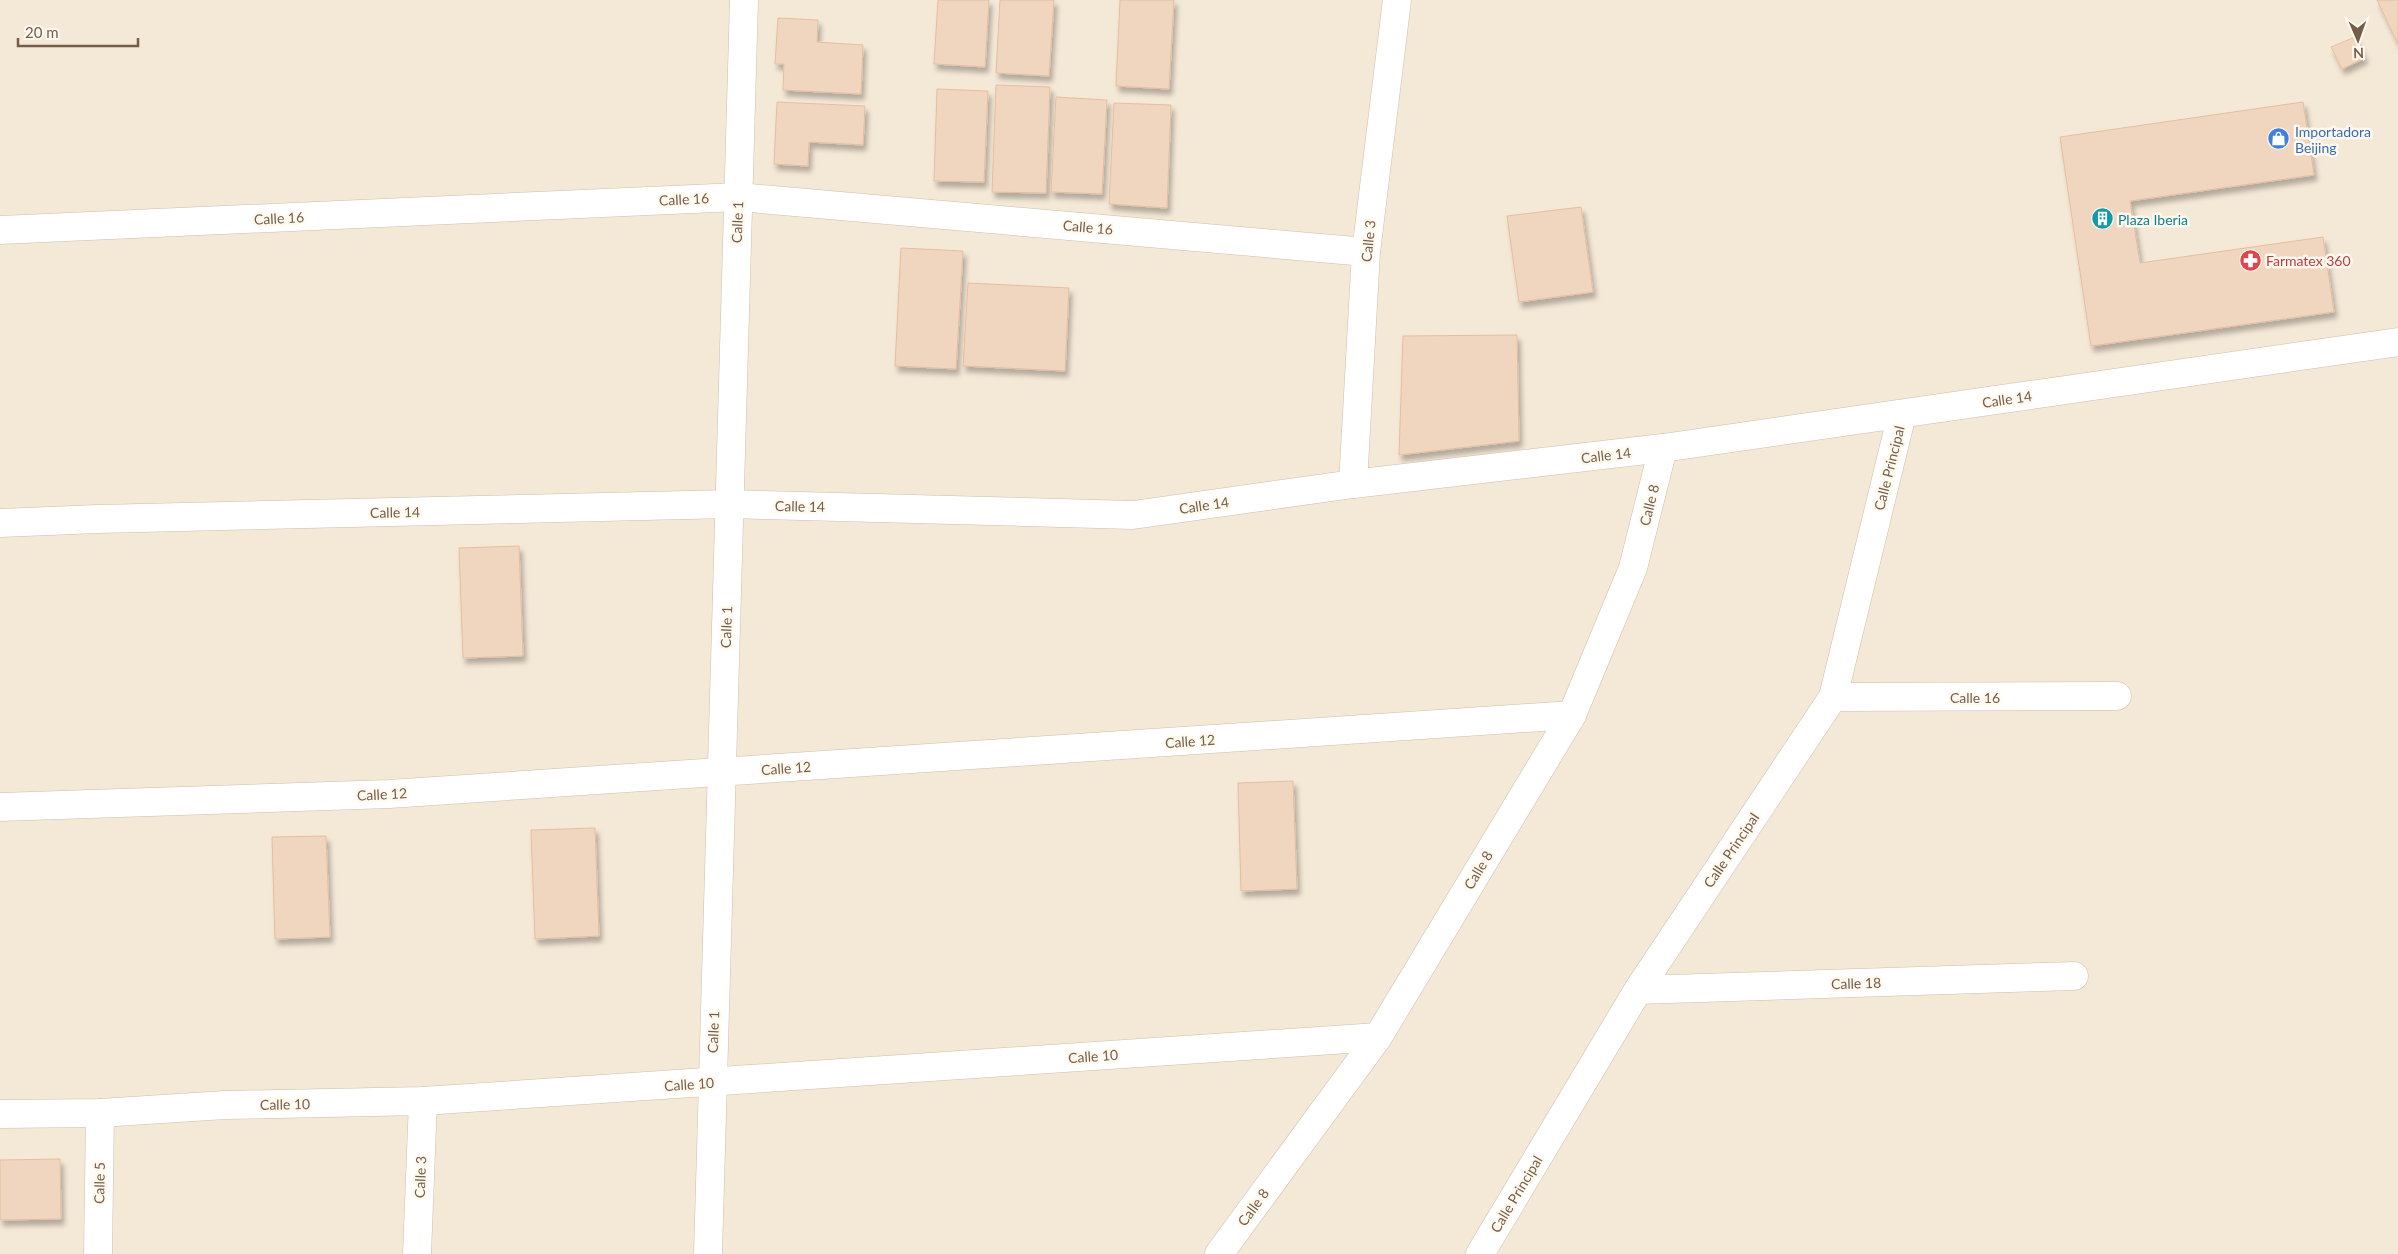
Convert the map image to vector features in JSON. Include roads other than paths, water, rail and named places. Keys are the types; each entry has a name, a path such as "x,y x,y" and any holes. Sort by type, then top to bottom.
{"street":[{"name":"Calle 1","path":"708,1254 744,0"},
{"name":"Calle 3","path":"1353,484 1366,252 1398,0"},
{"name":"Calle 16","path":"0,230 738,197 1366,252"},
{"name":"Calle 14","path":"0,523 729,504 1133,515 1353,484 1663,448 2398,342"},
{"name":"Calle Principal","path":"1480,1254 1638,990 1833,697 1902,414"},
{"name":"Calle 8","path":"1219,1254 1378,1037 1572,715 1633,568 1663,448"},
{"name":"Calle 16","path":"1833,697 2117,696"},
{"name":"Calle 12","path":"0,807 389,794 1572,715"},
{"name":"Calle 18","path":"1638,990 2074,976"},
{"name":"Calle 10","path":"0,1114 100,1113 225,1105 423,1101 1378,1037"},
{"name":"Calle 3","path":"417,1254 423,1101"},
{"name":"Calle 5","path":"98,1254 100,1113"}],"place":[{"name":"Importadora Beijing","path":"2279,139"},
{"name":"Plaza Iberia","path":"2102,219"},
{"name":"Farmatex 360","path":"2250,260"}]}
